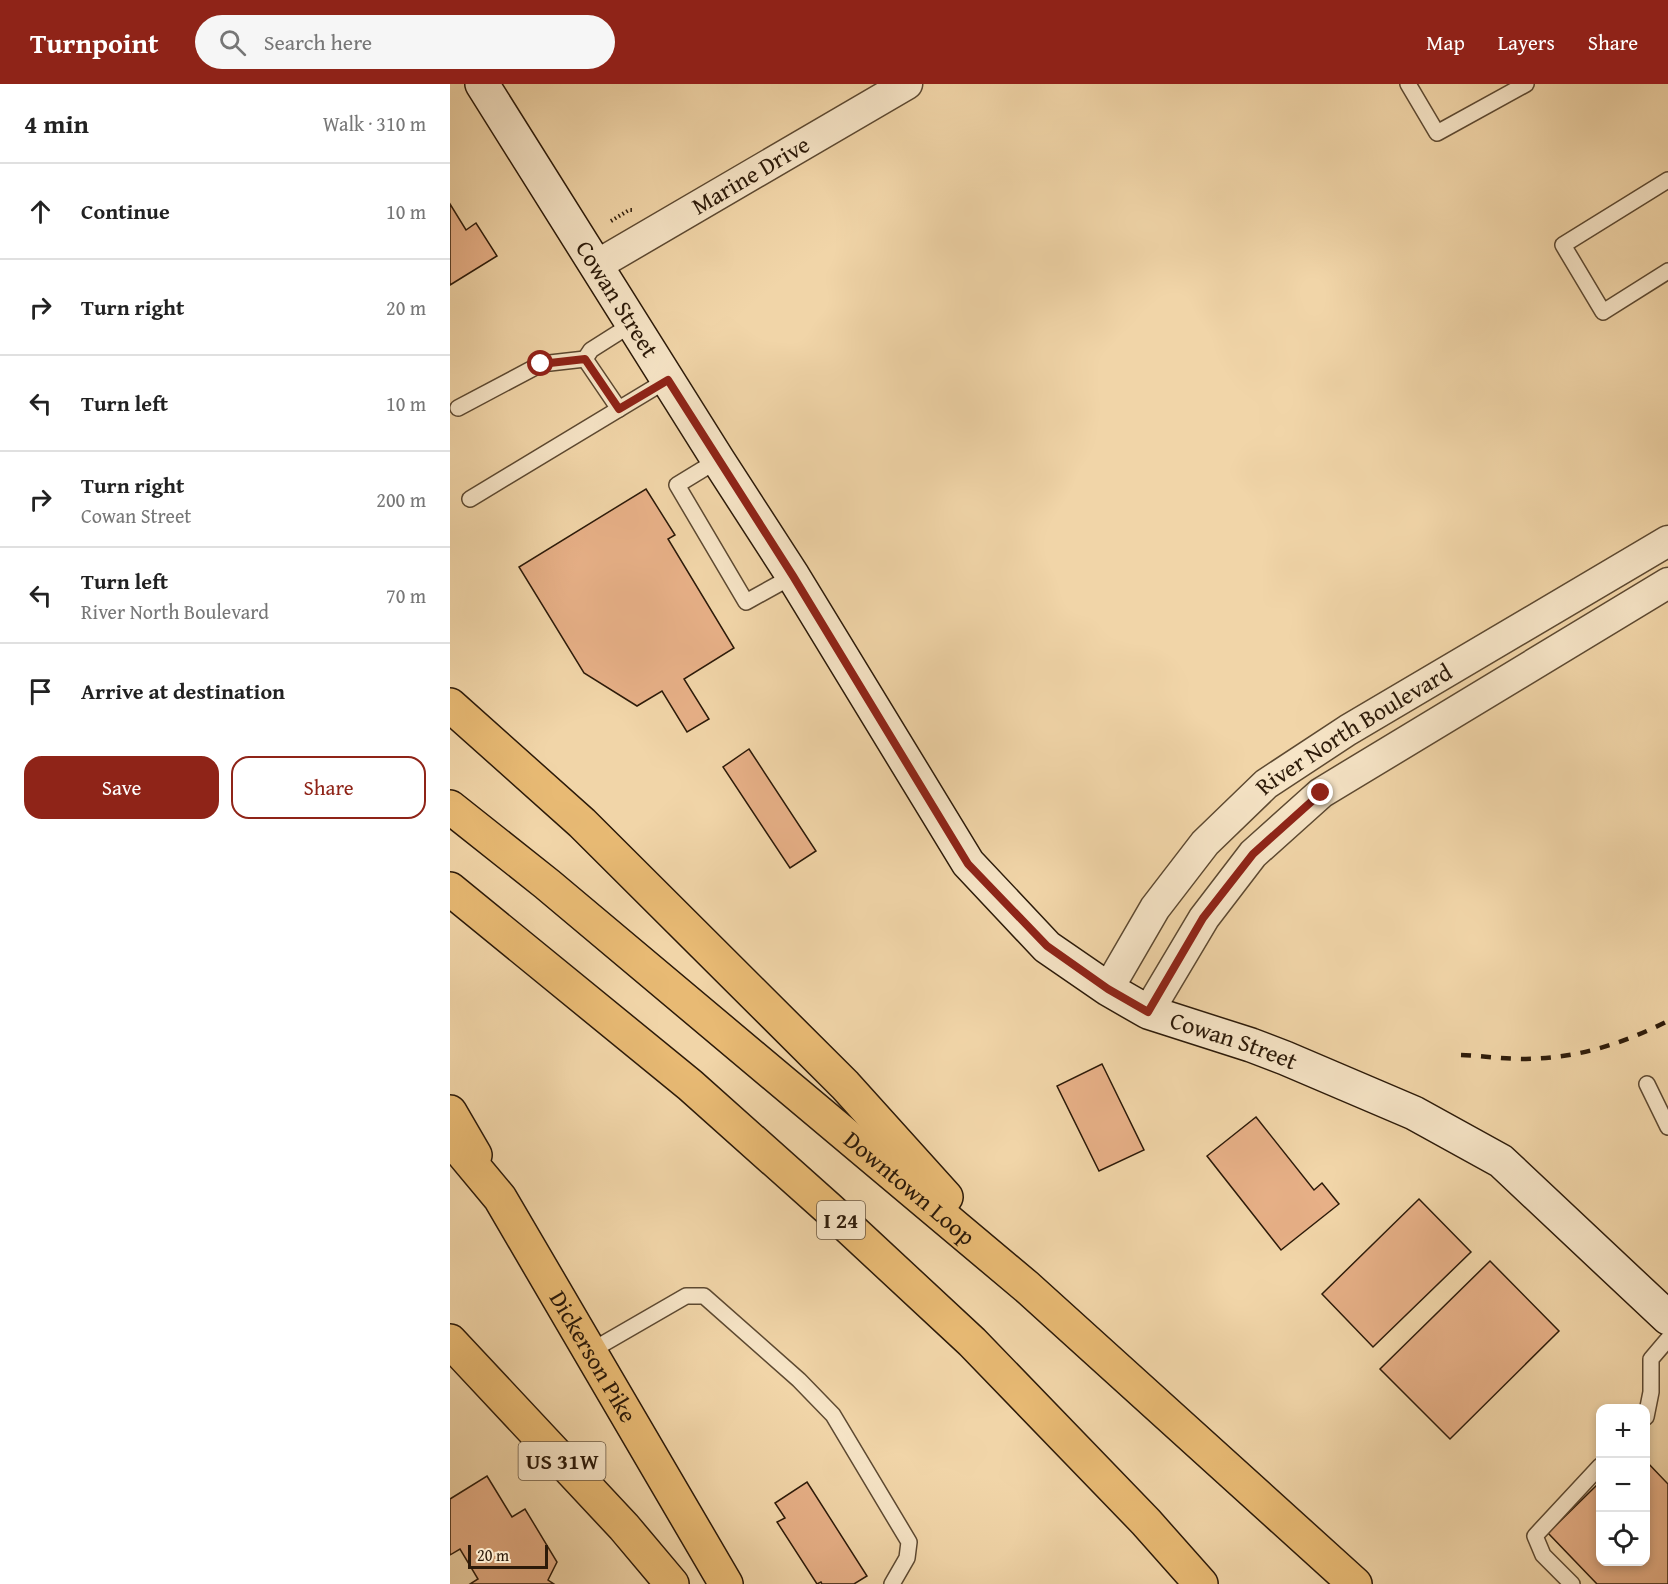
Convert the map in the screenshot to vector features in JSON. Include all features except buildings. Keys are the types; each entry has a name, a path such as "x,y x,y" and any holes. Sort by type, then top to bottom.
{"main road":[{"path":"450,705 582,823 845,1085 1027,1287"},
{"name":"Downtown Loop","path":"450,807 547,884 1027,1287 1355,1584"},
{"name":"I 24","path":"450,890 690,1085 829,1209 972,1342 1146,1522 1201,1584"},
{"path":"450,1112 500,1198"},
{"name":"Dickerson Pike","path":"450,1138 500,1198 726,1584"},
{"name":"US 31W","path":"450,1341 624,1527 672,1584"}],"street":[{"name":"Cowan Street","path":"482,84 793,576 968,864 1047,946 1108,989 1148,1012 1286,1058 1414,1113 1500,1161 1663,1304"},
{"name":"Marine Drive","path":"597,265 907,84"},
{"name":"River North Boulevard","path":"1108,989 1162,899 1205,843 1266,784 1358,724 1668,541"},
{"path":"1608,576 1626,607"},
{"name":"River North Boulevard","path":"1148,1012 1203,918 1253,854 1321,793 1668,583"}],"lane":[{"path":"1408,84 1437,134 1526,84"},
{"path":"1668,180 1563,245 1603,312 1668,271"},
{"path":"458,408 541,364 585,359 591,350 632,324"},
{"path":"585,359 619,409"},
{"path":"470,500 668,380"},
{"path":"718,460 677,485 746,602 793,576"},
{"path":"1647,1084 1668,1127"},
{"path":"590,1352 686,1296 704,1296 799,1380 833,1415 909,1542 908,1558 892,1584"},
{"path":"1649,1404 1651,1359 1668,1339"},
{"path":"1572,1584 1543,1555 1535,1536 1596,1470"}],"railway":[{"path":"1461,1055 1510,1059 1564,1056 1617,1043 1668,1021"}],"route":[{"path":"541,364 585,359 619,409 668,380 793,576 968,864 1047,946 1108,989 1148,1012 1203,918 1253,854 1321,793"}]}
